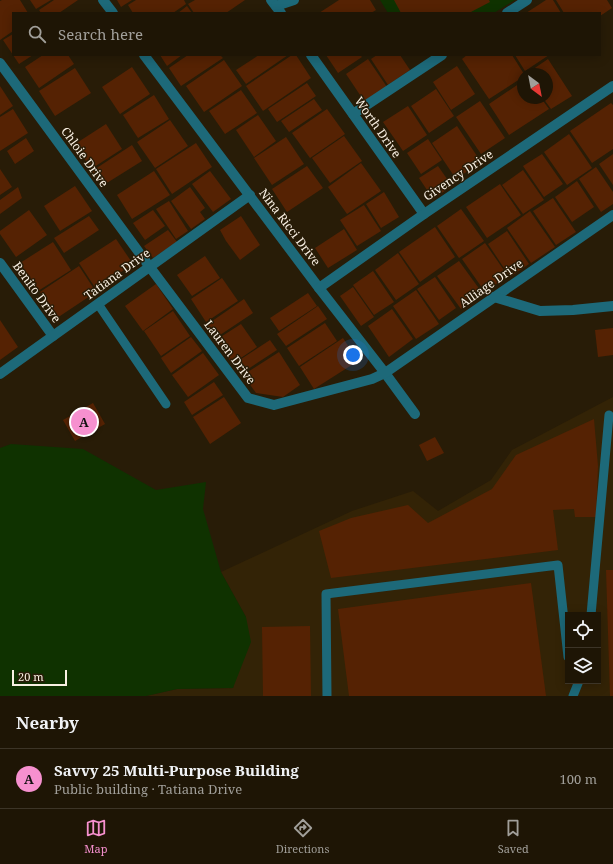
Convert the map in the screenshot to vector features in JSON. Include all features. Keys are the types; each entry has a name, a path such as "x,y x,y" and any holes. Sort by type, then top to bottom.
{"street":[{"path":"103,0 112,12"},
{"path":"276,6 294,0"},
{"path":"509,12 527,0"},
{"name":"Nina Ricci Drive","path":"145,56 319,288 385,373 414,414"},
{"name":"Worth Drive","path":"312,56 424,214"},
{"path":"353,114 440,56"},
{"name":"Chloie Drive","path":"0,63 149,266"},
{"name":"Givency Drive","path":"319,288 424,214 613,86"},
{"name":"Tatiana Drive","path":"0,374 250,195"},
{"name":"Alliage Drive","path":"385,373 613,215"},
{"name":"Benito Drive","path":"0,263 53,336"},
{"name":"Lauren Drive","path":"149,266 248,398 274,405 372,379 385,373"},
{"path":"494,297 540,311 573,310 613,306"}],"lane":[{"path":"98,304 166,404"},
{"path":"591,612 609,416"},
{"path":"327,696 326,594 558,565 567,648"},
{"path":"571,684 573,696"},
{"path":"573,696 578,684"}],"shaded area":[{"path":"613,397 613,696 146,696 177,689 233,688 246,617 221,572 352,511 413,491 438,511 491,480 512,450"}],"green space":[{"path":"380,0 515,0 496,12 387,12"},
{"path":"11,444 83,449 156,490 206,482 203,509 221,572 246,617 251,642 233,688 177,689 146,696 0,696 0,448"}],"building":[{"path":"20,0 27,12 12,12 12,32 0,40 0,1"},
{"path":"30,0 51,0 36,9"},
{"path":"54,0 78,0 60,12 40,12 39,10"},
{"path":"117,0 132,0 121,7"},
{"path":"136,0 184,0 186,4 174,12 132,12 128,5"},
{"path":"195,0 245,0 227,12 193,12 188,4"},
{"path":"339,0 370,0 376,10 373,12 321,12"},
{"path":"394,0 489,0 490,2 471,12 400,12"},
{"path":"546,0 553,0 560,12 528,12"},
{"path":"556,0 607,0 612,8 601,15 601,12 563,12"},
{"path":"187,6 191,12 179,12"},
{"path":"12,35 12,54 3,40"},
{"path":"14,56 31,56 19,64"},
{"path":"42,56 69,56 74,64 39,88 25,67"},
{"path":"161,56 181,56 167,66"},
{"path":"187,56 221,56 223,58 181,86 169,68"},
{"path":"257,56 287,56 246,84 236,70"},
{"path":"291,56 297,56 311,78 263,111 246,86"},
{"path":"327,56 362,57 338,73"},
{"path":"376,56 401,56 410,70 388,85 371,59"},
{"path":"466,56 513,56 520,68 517,68 517,81 489,99 462,59"},
{"path":"516,56 548,56 530,68 523,68"},
{"path":"368,59 387,87 364,101 346,74"},
{"path":"548,59 572,96 551,109 547,104 553,104 553,68 535,68"},
{"path":"224,60 242,86 204,112 186,86"},
{"path":"457,66 475,94 451,110 433,82"},
{"path":"132,67 150,94 120,114 102,87"},
{"path":"75,68 91,93 55,116 39,91"},
{"path":"307,83 316,96 277,122 268,109"},
{"path":"517,85 517,104 545,104 549,109 509,135 489,104"},
{"path":"0,86 13,106 0,115"},
{"path":"436,89 454,116 429,133 411,106"},
{"path":"241,90 257,113 225,134 209,111"},
{"path":"154,95 169,119 138,138 123,115"},
{"path":"314,99 322,110 289,132 281,121"},
{"path":"480,101 505,138 481,154 456,117"},
{"path":"611,103 613,105 613,149 592,163 570,131"},
{"path":"408,106 427,135 403,151 383,122"},
{"path":"13,109 28,133 0,151 0,117"},
{"path":"327,109 345,134 310,158 292,133"},
{"path":"258,115 276,141 254,157 236,130"},
{"path":"170,120 188,146 155,168 137,142"},
{"path":"106,124 122,149 91,169 75,144"},
{"path":"457,126 481,162 456,179 432,143"},
{"path":"569,134 592,168 567,185 544,152"},
{"path":"344,136 362,161 330,183 312,158"},
{"path":"286,137 304,164 272,185 254,158"},
{"path":"26,138 34,151 15,164 7,151"},
{"path":"428,139 442,160 421,174 407,153"},
{"path":"196,143 212,167 172,194 156,169"},
{"path":"132,145 142,161 102,186 92,171"},
{"path":"542,154 563,184 544,197 523,166"},
{"path":"613,154 613,185 599,164"},
{"path":"361,163 381,191 347,214 328,187"},
{"path":"307,166 323,188 287,212 272,189"},
{"path":"438,166 452,186 433,199 419,178"},
{"path":"596,167 613,192 613,204 601,212 579,179"},
{"path":"0,169 12,187 0,195"},
{"path":"523,170 544,200 523,214 502,185"},
{"path":"154,171 170,195 132,219 117,195"},
{"path":"210,171 231,199 213,212 192,184"},
{"path":"577,181 594,207 572,222 555,197"},
{"path":"500,184 521,215 487,238 466,207"},
{"path":"75,186 92,211 60,231 44,206"},
{"path":"18,187 22,198 0,214 0,200"},
{"path":"190,187 205,208 200,212 205,219 191,229 171,201"},
{"path":"384,192 399,217 381,228 366,204"},
{"path":"553,198 576,232 556,245 533,211"},
{"path":"169,201 188,231 176,239 156,209"},
{"path":"364,205 381,231 357,246 340,220"},
{"path":"461,209 484,241 459,258 437,226"},
{"path":"29,210 47,235 16,257 0,234 0,231"},
{"path":"153,210 165,226 145,240 133,223"},
{"path":"530,211 555,247 531,263 507,228"},
{"path":"89,216 99,230 64,253 54,238"},
{"path":"241,216 260,245 240,260 220,230"},
{"path":"435,227 455,257 420,282 399,252"},
{"path":"344,229 357,250 328,268 315,248"},
{"path":"168,230 177,242 153,258 144,246"},
{"path":"507,231 529,264 510,277 488,244"},
{"path":"116,239 133,264 96,289 79,263"},
{"path":"53,242 71,270 38,291 20,263"},
{"path":"485,243 508,276 485,292 462,259"},
{"path":"398,253 419,284 396,300 375,270"},
{"path":"205,256 220,278 192,296 177,275"},
{"path":"459,261 483,294 461,309 437,276"},
{"path":"79,266 96,292 57,318 40,292"},
{"path":"373,271 394,302 374,315 353,285"},
{"path":"435,277 456,308 439,320 417,289"},
{"path":"222,278 238,301 206,322 191,299"},
{"path":"156,284 173,309 143,331 125,306"},
{"path":"353,287 374,317 361,326 340,296"},
{"path":"416,290 439,324 416,339 393,306"},
{"path":"308,293 317,306 279,331 270,318"},
{"path":"244,299 253,313 214,339 205,326"},
{"path":"318,306 327,319 286,346 277,334"},
{"path":"392,309 413,339 389,357 368,326"},
{"path":"173,311 190,336 161,356 144,331"},
{"path":"0,320 18,347 0,360"},
{"path":"325,323 337,341 299,366 287,348"},
{"path":"241,324 257,347 232,364 216,340"},
{"path":"613,328 613,355 598,357 595,330"},
{"path":"191,337 202,351 171,373 161,358"},
{"path":"343,338 358,361 314,389 300,367"},
{"path":"270,340 277,350 242,373 235,363"},
{"path":"279,352 300,385 283,397 256,393 243,375"},
{"path":"203,353 219,375 188,397 172,375"},
{"path":"214,382 223,395 192,415 184,402"},
{"path":"224,397 241,423 210,444 193,417"},
{"path":"93,403 105,424 75,441 63,420"},
{"path":"594,419 598,466 596,517 575,517 574,509 553,510 558,550 331,578 319,531 351,518 408,505 428,523 492,489 516,455"},
{"path":"435,437 444,453 427,461 419,445"},
{"path":"606,570 613,570 613,696 610,696"},
{"path":"531,583 546,696 349,696 338,609"},
{"path":"310,626 311,696 263,696 262,627"}],"place":[{"name":"Savvy 25 Multi-Purpose Building","path":"84,422"}]}
